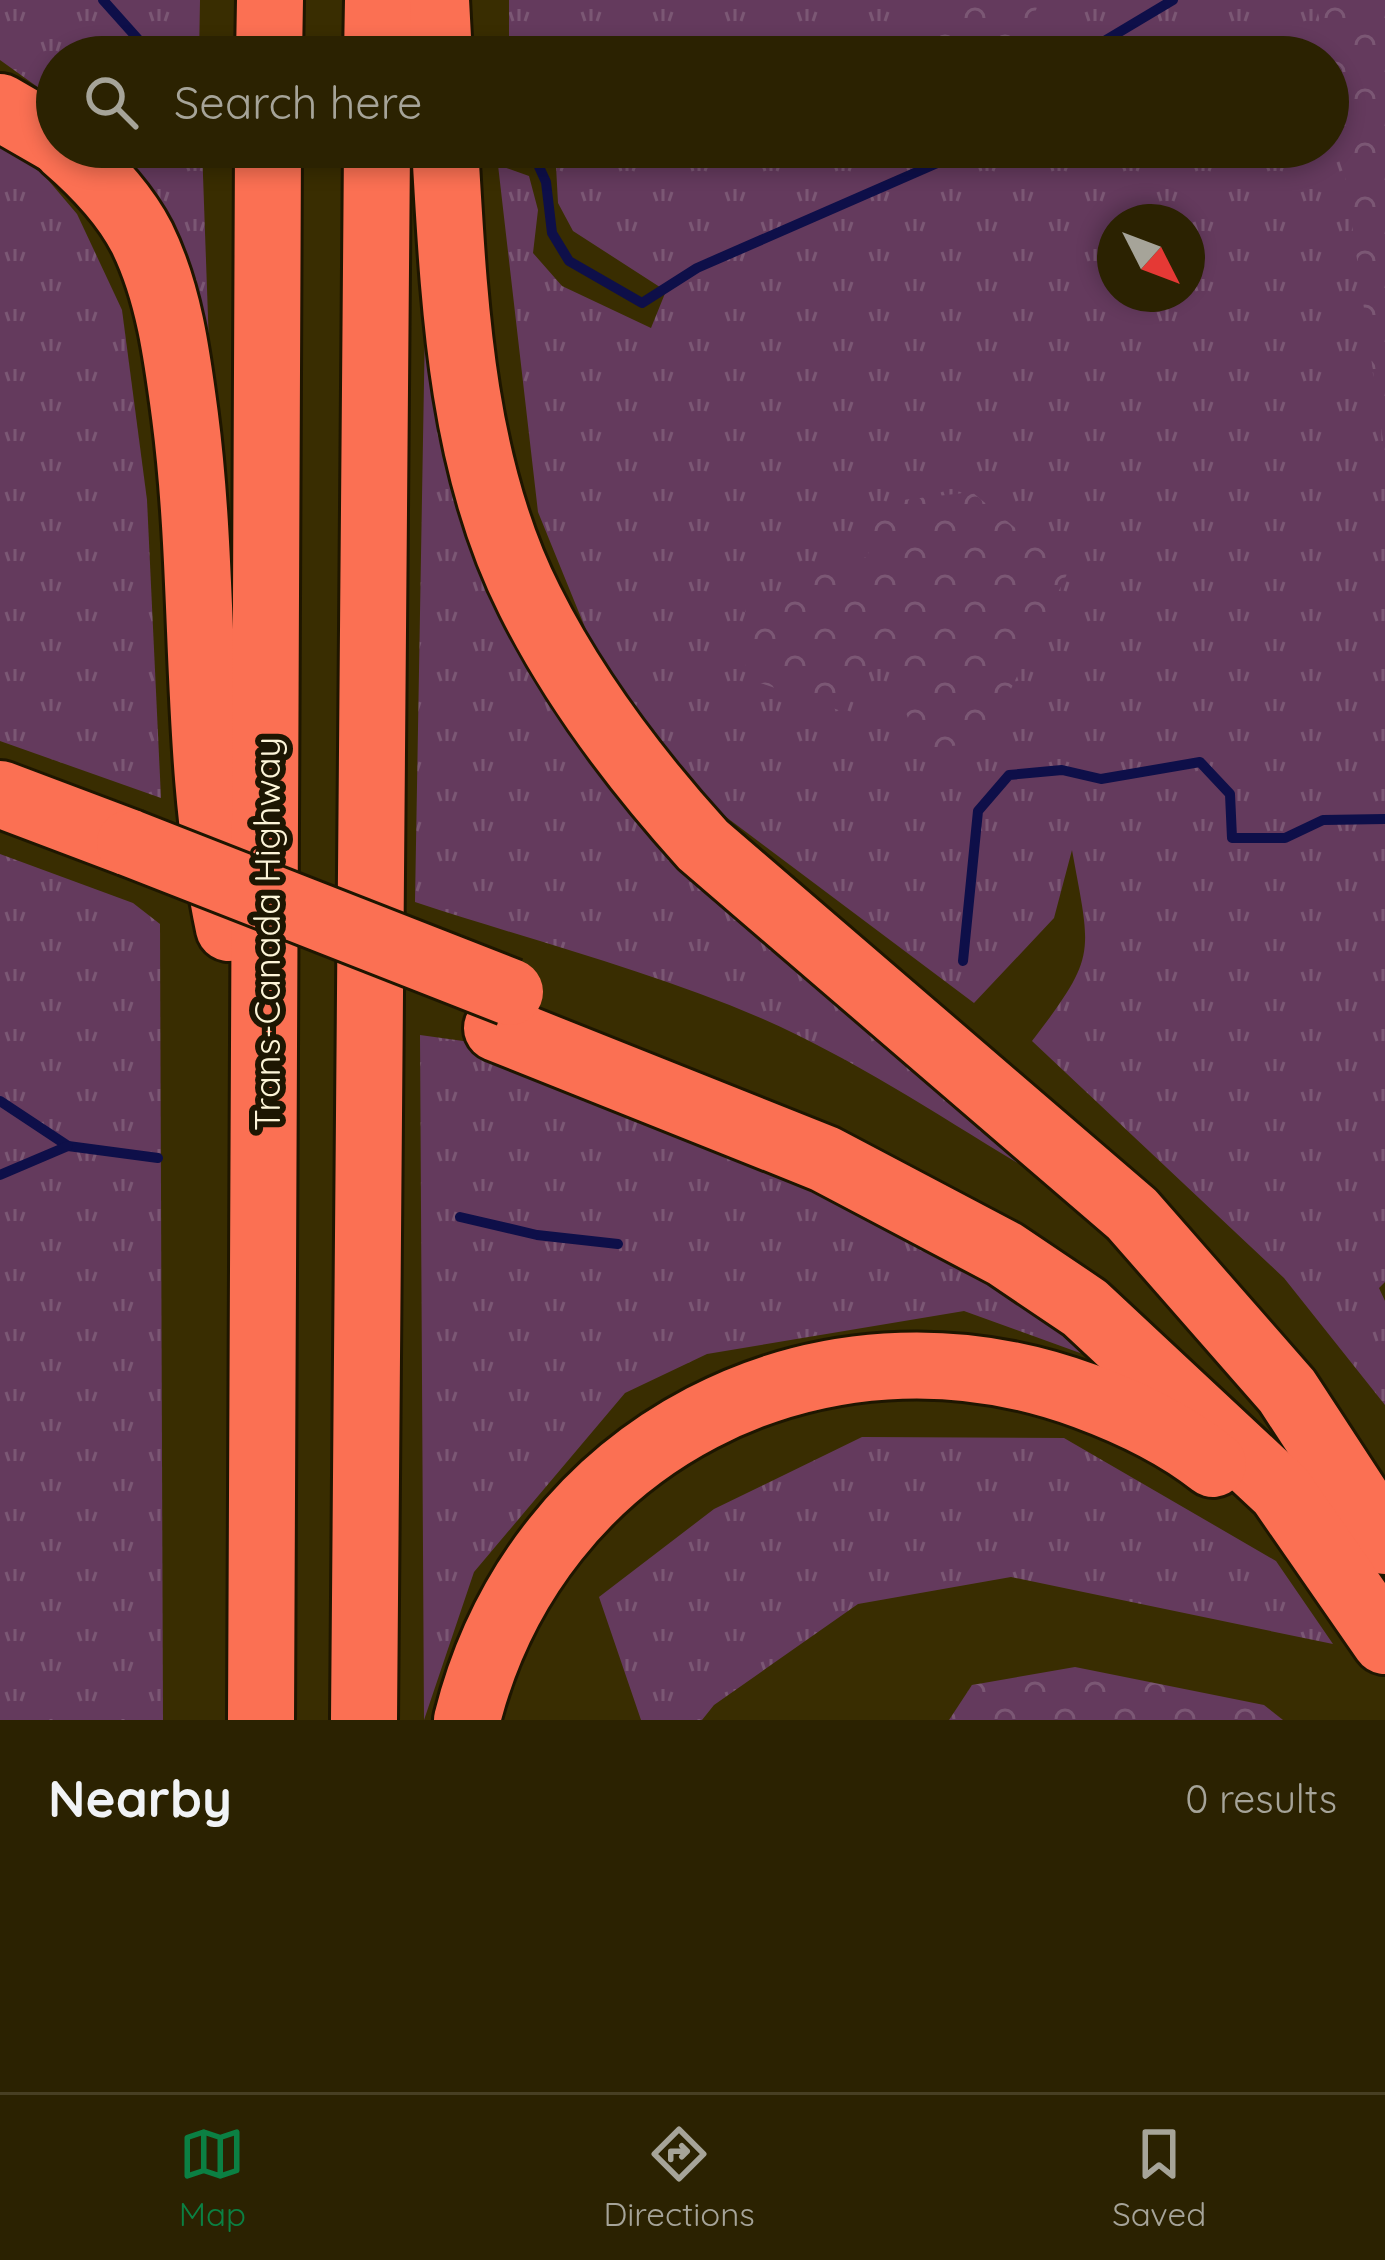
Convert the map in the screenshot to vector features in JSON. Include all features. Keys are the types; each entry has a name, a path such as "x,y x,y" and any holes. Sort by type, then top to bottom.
{"highway":[{"path":"269,36 270,0"},
{"path":"377,36 378,0"},
{"path":"436,0 439,36"},
{"path":"0,107 36,128"},
{"path":"86,168 141,235 163,290 190,457 214,860 265,1095"},
{"name":"Trans-Canada Highway","path":"262,1720 268,168"},
{"path":"364,1720 377,168"},
{"path":"447,168 461,351 481,455 528,598 601,719 643,779 703,845 1132,1214 1287,1390 1361,1538 1385,1641"},
{"path":"0,794 123,861 503,1010 825,1159 1005,1253 1085,1309 1281,1491 1361,1538"},
{"path":"0,835 123,861"},
{"path":"467,1720 478,1675 518,1590 541,1552 616,1472 707,1414 753,1395 871,1364 923,1363 1021,1376 1153,1424 1207,1459 1361,1538"}],"green space":[{"path":"0,0 200,0 199,36 36,36 36,86 0,60"},
{"path":"509,0 1385,0 1385,1282 1379,1288 1385,1301 1385,1405 1284,1278 1032,1041 1069,990 1084,953 1083,912 1072,850 1054,918 974,1003 710,805 606,679 538,512 498,168 529,176 538,210 533,253 562,286 651,328 666,291 573,231 558,203 556,168 1349,168 1349,36 509,36"},
{"path":"928,0 1040,0 1025,36 930,36"},
{"path":"1315,0 1385,0 1385,455 1344,168 1349,168 1349,36 1323,36"},
{"path":"0,143 43,174 77,214 122,310 147,500 161,798 0,741"},
{"path":"117,168 203,168 210,374"},
{"path":"425,325 522,648 1098,1209 849,1062 763,1019 634,971 415,902"},
{"path":"972,492 1068,572 985,742 919,750 884,649 844,712 746,678 745,604 869,556 868,504"},
{"path":"0,854 133,903 160,924 163,1720 0,1720"},
{"path":"420,1035 492,1045 629,1100 1071,1321 1127,1370 964,1311 707,1354 625,1393 474,1572 424,1720"},
{"path":"862,1437 1064,1438 1276,1561 1333,1644 1011,1577 858,1604 714,1705 702,1720 641,1720 599,1597 714,1509"},
{"path":"1075,1667 1264,1705 1283,1720 949,1720 972,1685"}],"waterway":[{"path":"103,0 135,36"},
{"path":"1113,36 1173,0"},
{"path":"540,168 546,182 552,233 569,261 642,303 697,268 926,168"},
{"path":"963,961 978,811 1009,775 1062,770 1101,779 1200,762 1230,794 1232,838 1285,838 1323,820 1385,819"},
{"path":"0,1101 68,1146 158,1158"},
{"path":"0,1175 68,1146"},
{"path":"460,1217 537,1235 618,1244"}]}
